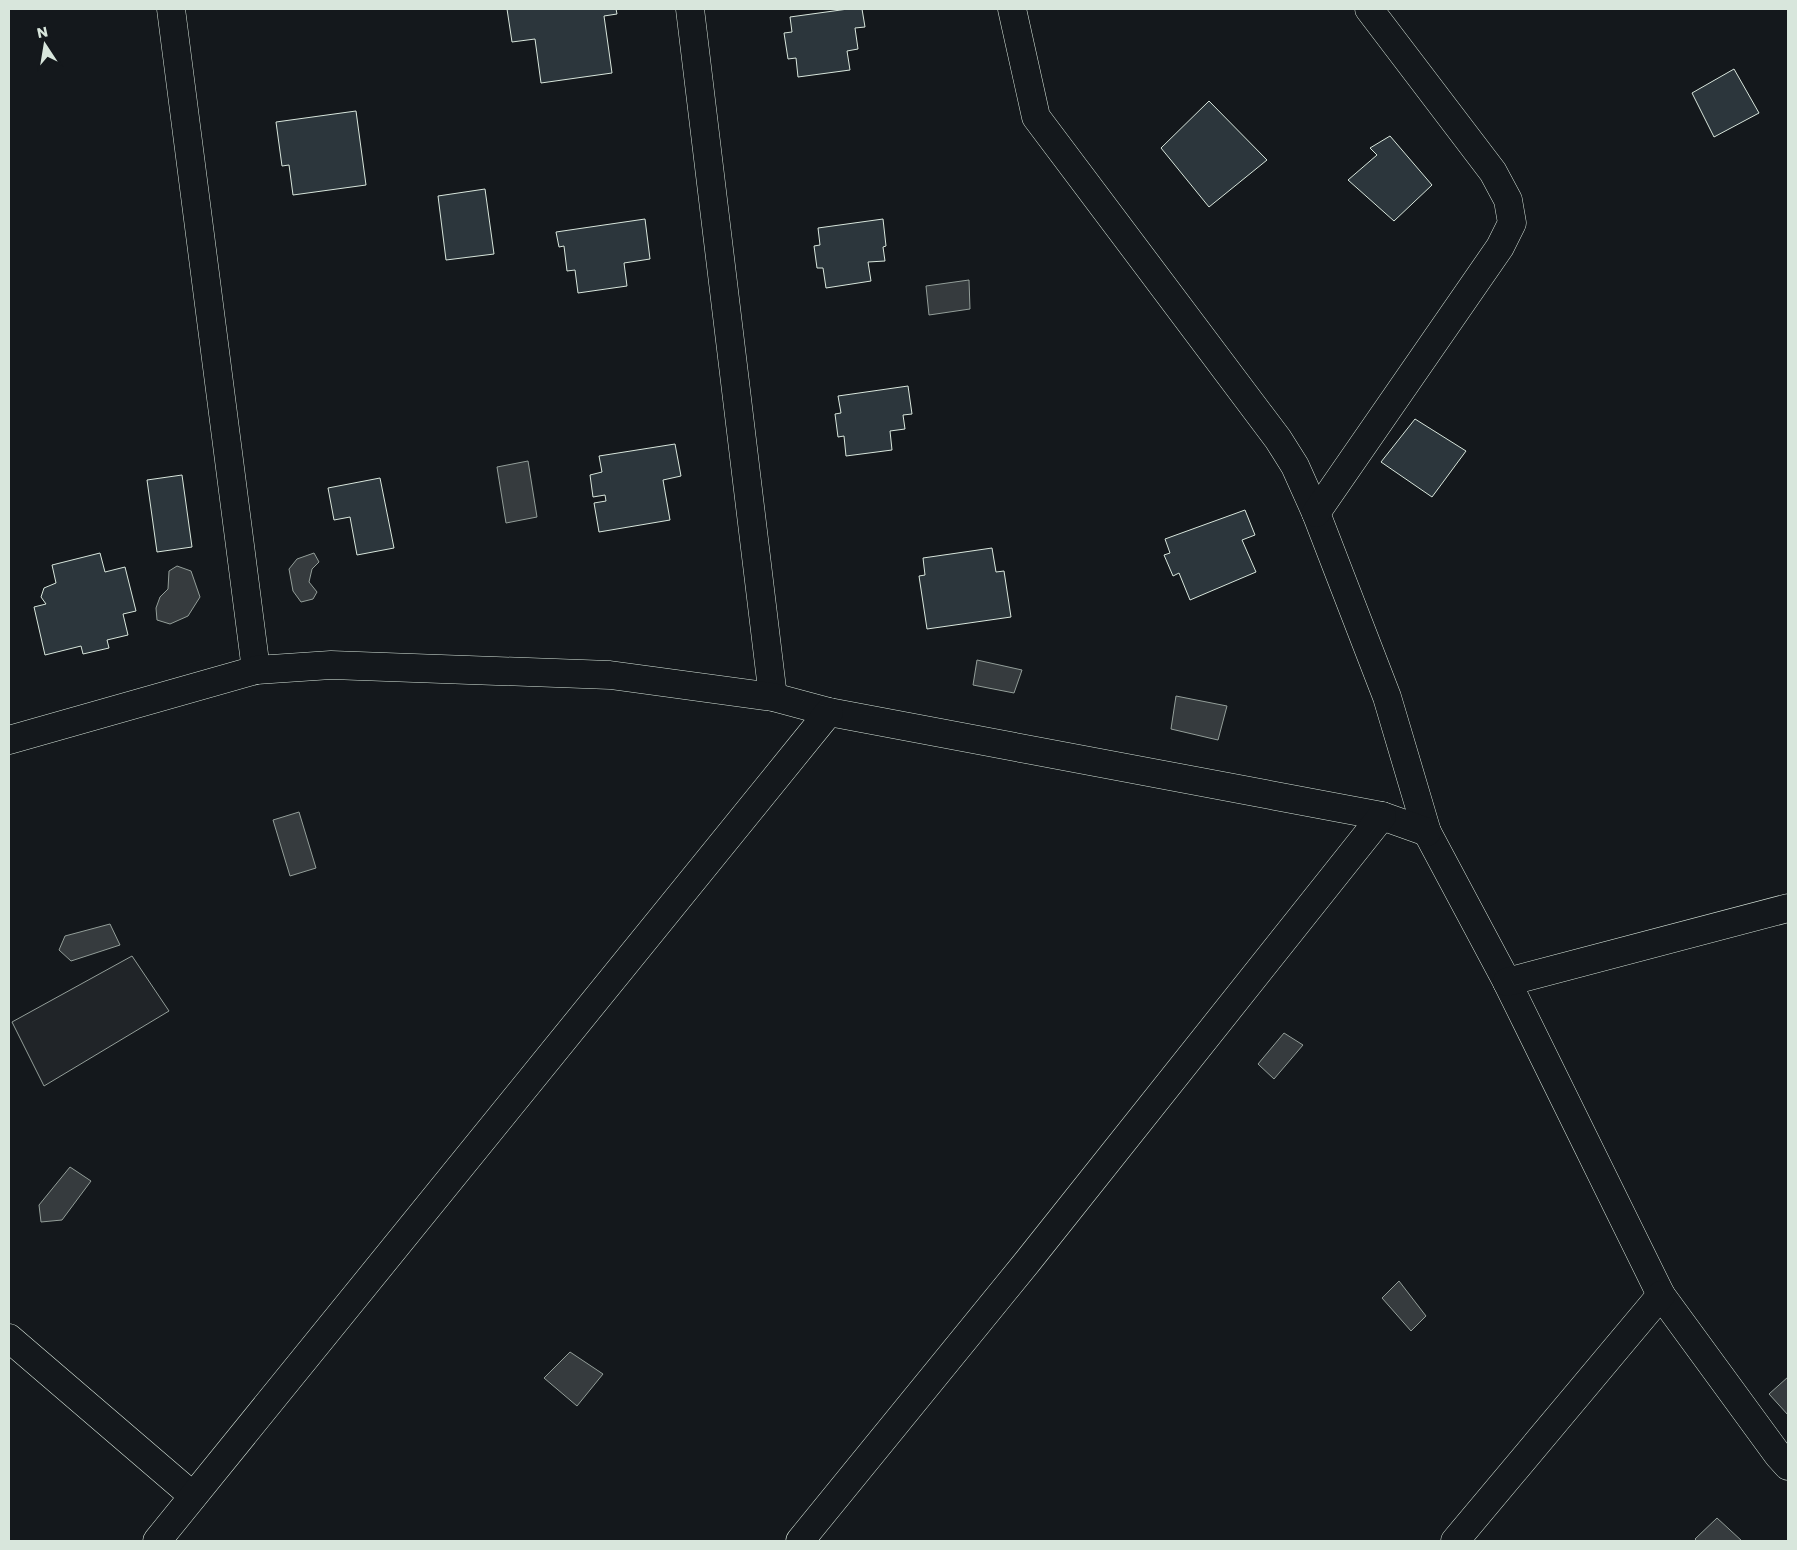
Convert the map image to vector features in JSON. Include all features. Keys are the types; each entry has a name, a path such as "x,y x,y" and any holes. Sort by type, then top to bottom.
{"street":[{"path":"171,9 256,670"},
{"path":"690,9 773,697"},
{"path":"1012,9 1036,117 1278,439 1295,466 1316,513 1387,697 1427,832 1507,982 1661,1295 1788,1466"},
{"path":"1316,513 1500,247 1512,223 1508,200 1493,172 1369,9"},
{"path":"9,740 256,670 331,665 610,675 773,697 829,712 1382,816 1427,832"},
{"path":"157,1541 829,712"},
{"path":"800,1541 1034,1253 1382,816"},
{"path":"1507,982 1788,908"},
{"path":"1455,1541 1661,1295"},
{"path":"9,1338 193,1496"}],"shaded area":[{"path":"969,280 970,309 929,315 926,286"},
{"path":"528,461 537,517 506,523 497,467"},
{"path":"314,553 319,562 312,569 309,582 317,592 313,599 301,602 293,591 289,569 297,559"},
{"path":"177,566 191,571 200,597 188,616 170,624 157,620 156,608 160,597 168,589 169,571"},
{"path":"977,660 1022,670 1014,693 973,685"},
{"path":"1176,696 1227,706 1218,740 1171,729"},
{"path":"299,812 316,868 290,876 273,820"},
{"path":"110,924 120,945 71,961 59,950 65,936"},
{"path":"132,956 169,1011 44,1086 12,1022"},
{"path":"1284,1033 1303,1045 1274,1079 1258,1064"},
{"path":"70,1167 91,1181 62,1220 41,1222 39,1205"},
{"path":"1399,1281 1426,1316 1411,1331 1382,1298"},
{"path":"570,1352 603,1374 577,1406 544,1378"},
{"path":"1788,1377 1788,1415 1769,1394"},
{"path":"1717,1518 1742,1541 1697,1541 1695,1539"}],"building":[{"path":"507,9 616,9 617,14 604,16 612,73 541,83 535,39 512,42"},
{"path":"848,9 862,9 865,27 855,28 858,49 847,51 850,70 798,77 796,58 788,59 784,33 792,32 790,17"},
{"path":"1734,69 1759,113 1714,137 1692,93"},
{"path":"1209,101 1267,160 1209,207 1161,148"},
{"path":"356,111 366,185 293,195 289,165 282,166 276,122"},
{"path":"1390,136 1432,185 1394,221 1348,180 1377,155 1370,148"},
{"path":"485,189 494,254 446,260 438,196"},
{"path":"645,219 650,259 624,263 627,286 578,293 575,270 567,271 564,246 559,247 556,232"},
{"path":"883,219 886,246 883,247 885,261 868,262 871,281 826,288 823,268 817,268 814,246 820,245 818,228"},
{"path":"908,386 912,414 903,415 905,429 890,431 892,450 846,456 844,436 838,437 835,414 841,413 838,396"},
{"path":"1415,419 1466,451 1432,497 1381,462"},
{"path":"675,444 681,476 663,480 670,520 599,532 594,503 606,501 605,495 593,497 590,475 602,472 599,456"},
{"path":"182,475 192,547 157,552 147,480"},
{"path":"380,478 394,548 357,555 350,517 334,520 328,488"},
{"path":"1245,510 1255,535 1242,540 1256,572 1190,600 1179,573 1173,576 1164,555 1170,553 1165,539"},
{"path":"992,548 996,572 1004,571 1011,617 927,629 919,576 925,575 923,558"},
{"path":"100,553 105,572 125,567 136,611 123,614 128,635 107,640 109,648 83,654 81,646 45,655 34,607 46,604 41,597 44,588 56,583 52,565"}]}
